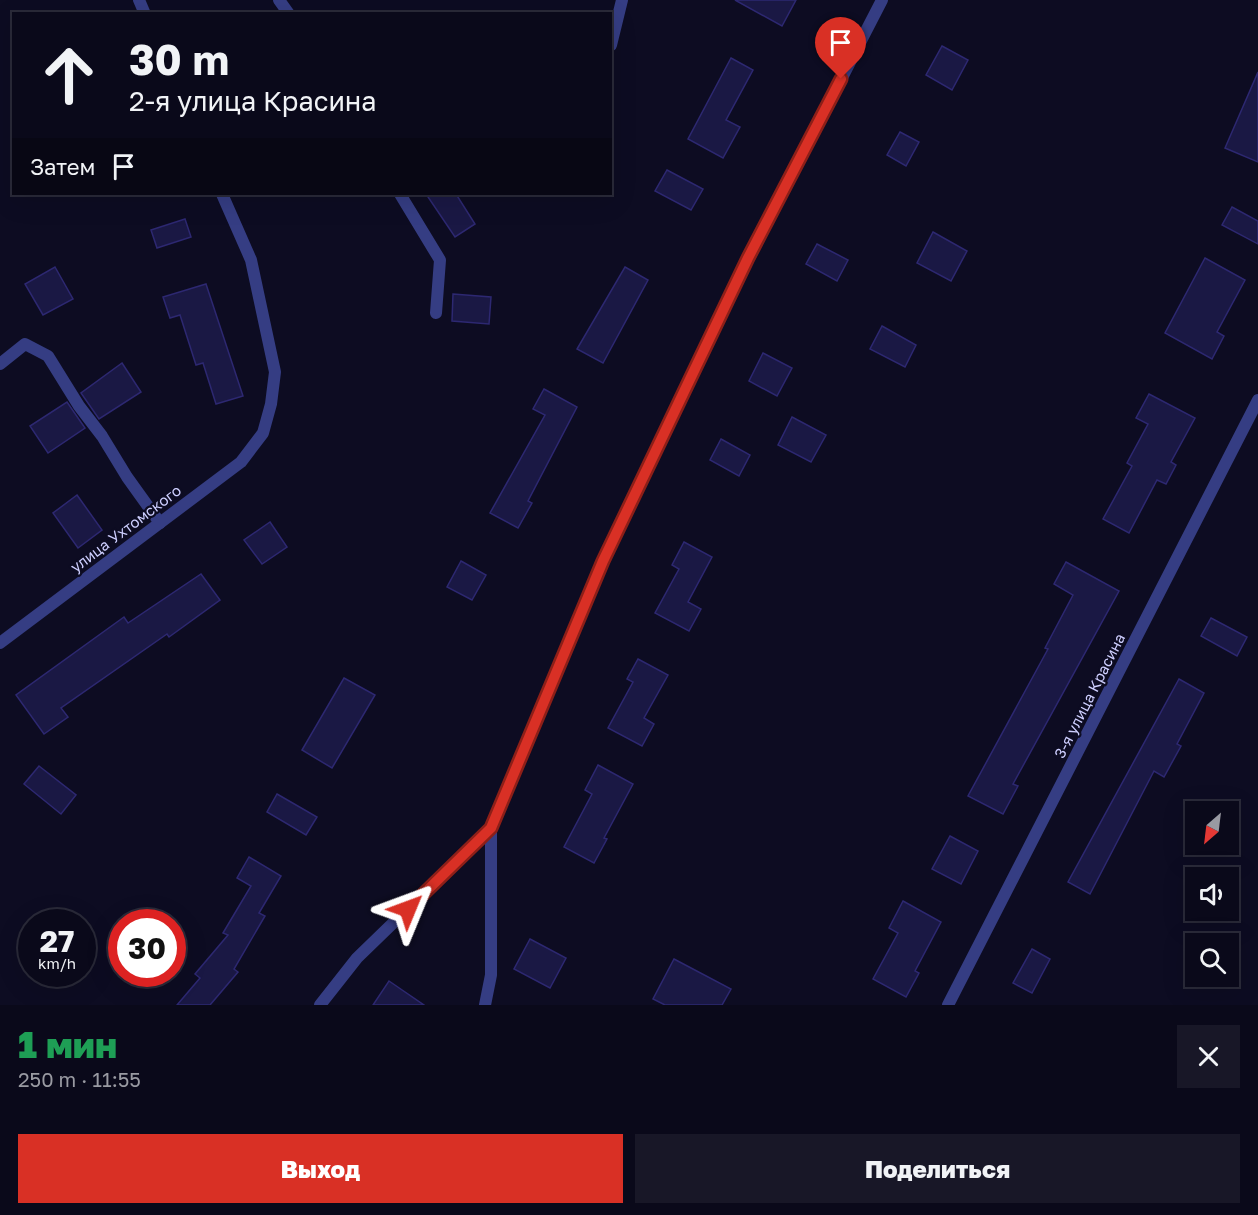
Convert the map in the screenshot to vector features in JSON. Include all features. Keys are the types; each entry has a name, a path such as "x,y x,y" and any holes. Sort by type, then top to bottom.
{"street":[{"path":"612,41 622,0"},
{"path":"485,1005 491,975 491,828 608,551 748,258 882,0"},
{"name":"улица Ухтомского","path":"0,643 241,462 263,433 271,404 275,372 251,260 222,195"},
{"path":"401,195 440,260 436,313"},
{"path":"0,364 25,344 48,356 79,406 160,522"},
{"name":"3-я улица Красина","path":"948,1005 1258,400"},
{"path":"320,1005 357,958 491,828"}],"building":[{"path":"735,0 796,0 782,26"},
{"path":"942,46 968,60 952,90 926,75"},
{"path":"731,58 753,70 726,120 740,127 723,158 688,139"},
{"path":"1258,72 1258,162 1225,148"},
{"path":"900,132 919,142 906,166 887,155"},
{"path":"667,170 703,189 691,210 655,191"},
{"path":"427,195 457,195 475,224 455,237"},
{"path":"1232,207 1258,221 1258,244 1222,225"},
{"path":"185,219 191,237 157,248 151,230"},
{"path":"933,232 967,251 951,281 917,263"},
{"path":"817,244 848,260 837,281 806,264"},
{"path":"1205,258 1245,280 1217,332 1224,336 1212,359 1165,333"},
{"path":"55,267 73,299 43,315 25,284"},
{"path":"625,267 648,280 603,363 577,349"},
{"path":"206,284 243,396 216,404 203,363 196,365 180,315 170,318 163,297"},
{"path":"453,294 491,297 489,324 452,321"},
{"path":"882,326 916,345 905,367 870,349"},
{"path":"763,353 792,368 777,396 749,381"},
{"path":"122,363 141,392 99,419 81,393"},
{"path":"544,389 577,407 528,501 532,503 518,528 490,513 545,415 533,409"},
{"path":"1149,394 1195,418 1171,462 1176,465 1166,484 1157,480 1129,533 1103,519 1132,466 1127,463 1148,424 1136,418"},
{"path":"67,402 85,428 48,453 30,426"},
{"path":"792,417 826,435 811,462 778,445"},
{"path":"721,439 750,455 739,476 710,460"},
{"path":"77,495 102,530 78,548 53,513"},
{"path":"270,522 287,547 262,564 244,540"},
{"path":"684,542 712,557 688,602 701,609 689,631 655,613 679,569 672,565"},
{"path":"461,561 486,575 472,600 447,587"},
{"path":"1066,562 1119,591 1013,784 1018,786 1003,814 968,796 1048,649 1045,648 1073,595 1054,584"},
{"path":"201,574 220,600 169,637 167,634 61,708 68,717 44,734 16,695 124,617 128,623"},
{"path":"1211,618 1247,637 1237,656 1201,636"},
{"path":"638,659 668,675 644,718 654,724 642,746 608,728 633,682 627,679"},
{"path":"344,678 375,695 332,768 302,750"},
{"path":"1179,679 1204,693 1177,744 1181,746 1164,777 1154,771 1090,894 1068,882"},
{"path":"598,765 633,784 604,838 607,839 594,863 564,847 592,794 585,790"},
{"path":"39,766 76,795 61,814 24,784"},
{"path":"277,794 317,817 306,835 267,812"},
{"path":"950,836 978,851 961,884 932,869"},
{"path":"249,857 281,876 259,913 265,916 234,969 238,972 210,1005 177,1005 200,978 195,974 228,935 223,933 251,886 237,878"},
{"path":"903,901 941,922 915,971 919,973 906,997 873,979 898,933 889,928"},
{"path":"530,939 566,958 550,988 514,969"},
{"path":"1032,949 1050,959 1032,993 1013,983"},
{"path":"674,959 731,989 722,1005 665,1005 653,999"},
{"path":"389,981 424,1005 373,1005"}],"route":[{"path":"408,909 491,828 603,561 748,258 841,79"}]}
